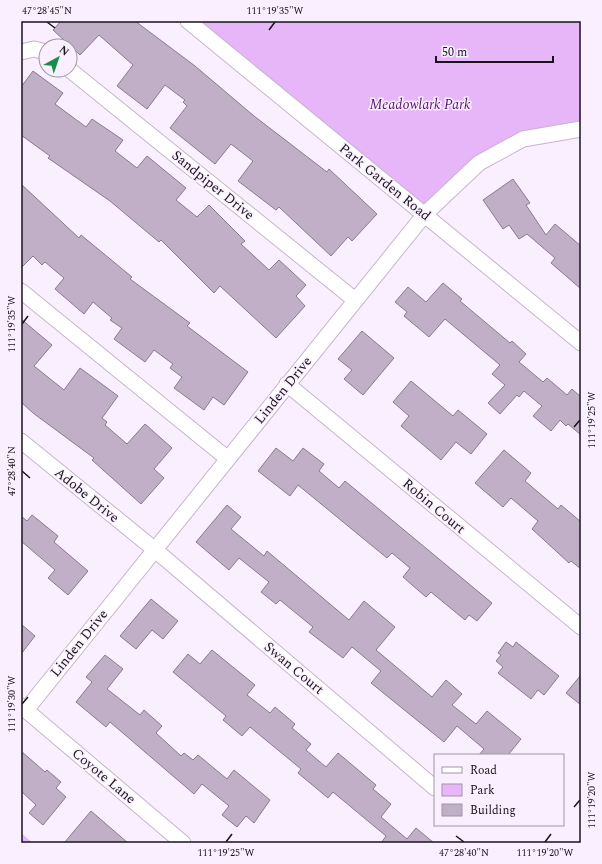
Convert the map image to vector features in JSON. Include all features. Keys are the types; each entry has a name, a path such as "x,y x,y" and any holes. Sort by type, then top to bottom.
{"street":[{"name":"Park Garden Road","path":"188,21 581,343"},
{"path":"21,52 38,51"},
{"name":"Sandpiper Drive","path":"78,76 355,300"},
{"name":"Linden Drive","path":"23,708 228,459 425,214 479,163 523,139 581,129"},
{"path":"21,291 228,459"},
{"name":"Robin Court","path":"287,384 581,627"},
{"name":"Adobe Drive","path":"21,441 154,549"},
{"name":"Swan Court","path":"154,549 434,787"},
{"name":"Coyote Lane","path":"23,708 183,843"}],"green space":[{"name":"Meadowlark Park","path":"188,21 581,21 581,129 523,139 479,163 425,214"},
{"path":"21,833 33,843 21,843"}],"building":[{"path":"61,21 135,21 195,66 254,116 327,172 329,169 377,214 352,241 348,237 331,256 279,207 276,210 238,181 253,161 231,144 215,164 170,128 187,106 183,102 185,100 165,85 147,109 117,86 133,65 99,35 80,55 78,53 78,38 62,38 53,30"},
{"path":"33,71 38,75 38,78 43,78 63,93 55,104 86,127 92,119 123,140 115,151 137,168 147,156 186,188 176,200 197,217 209,205 245,241 241,244 269,270 279,260 306,285 296,296 305,306 276,338 220,286 214,293 161,240 159,242 110,201 48,158 50,156 21,135 21,87"},
{"path":"513,179 530,203 526,205 546,235 555,224 581,246 581,289 551,263 555,258 527,234 519,239 509,225 503,229 483,200"},
{"path":"21,184 79,238 81,235 132,277 130,279 190,323 187,326 248,372 224,405 213,397 204,410 174,388 182,377 170,368 173,364 154,350 145,362 114,339 122,328 110,320 112,318 93,302 84,314 55,289 64,278 45,262 42,265 33,256 21,268"},
{"path":"443,283 462,299 460,301 510,343 512,341 526,354 519,362 543,382 547,378 567,395 572,389 581,397 581,435 568,424 566,426 560,420 551,431 533,416 542,406 524,391 519,397 517,395 500,414 488,403 505,385 492,374 500,365 445,319 429,337 404,316 407,312 395,302 408,287 426,302"},
{"path":"21,319 52,345 34,366 64,390 80,368 118,396 102,418 107,422 105,425 127,444 145,424 172,448 154,469 164,478 141,504 92,460 94,458 33,413 21,402"},
{"path":"362,331 394,358 363,395 344,379 352,370 338,359"},
{"path":"411,381 453,416 458,410 487,434 471,454 456,442 441,460 401,426 409,416 393,402"},
{"path":"276,448 293,461 303,448 324,464 319,471 339,488 345,481 492,603 477,621 469,615 465,620 431,592 426,597 403,577 410,568 392,553 387,558 298,485 290,496 258,471"},
{"path":"504,450 531,473 525,481 558,509 561,505 581,522 581,569 571,561 569,563 532,529 538,521 511,498 503,507 475,483"},
{"path":"227,505 241,517 231,529 264,556 267,551 349,620 364,601 395,627 376,650 432,697 446,680 462,694 452,705 476,724 487,711 521,739 509,754 480,754 484,749 457,726 444,742 371,683 381,671 352,647 343,658 309,632 313,627 280,600 276,604 261,592 269,582 239,558 229,570 196,542"},
{"path":"32,515 58,536 54,542 88,571 68,595 48,578 55,570 21,541 21,516 27,521"},
{"path":"151,599 178,621 163,639 152,630 136,649 120,636"},
{"path":"21,624 35,636 21,654"},
{"path":"506,642 513,647 516,642 559,676 544,695 538,690 531,699 498,673 503,667 496,661 501,655 498,653"},
{"path":"212,650 255,685 247,695 270,713 275,707 295,724 292,728 311,744 306,750 326,767 338,753 376,785 373,789 391,804 381,817 407,839 416,828 434,843 381,843 386,836 333,792 328,798 298,773 301,769 250,727 242,736 223,720 226,716 173,672 188,654 200,664"},
{"path":"105,655 123,669 107,689 140,715 144,710 162,726 156,733 181,756 184,753 193,760 198,755 227,779 234,770 270,800 254,823 246,816 237,827 222,815 229,806 202,784 194,794 110,722 106,727 76,702 92,682 86,677"},
{"path":"581,675 581,705 566,693"},
{"path":"21,751 45,772 47,770 61,782 56,788 66,797 43,825 29,813 36,805 21,791"},
{"path":"91,811 128,843 64,843"}]}
